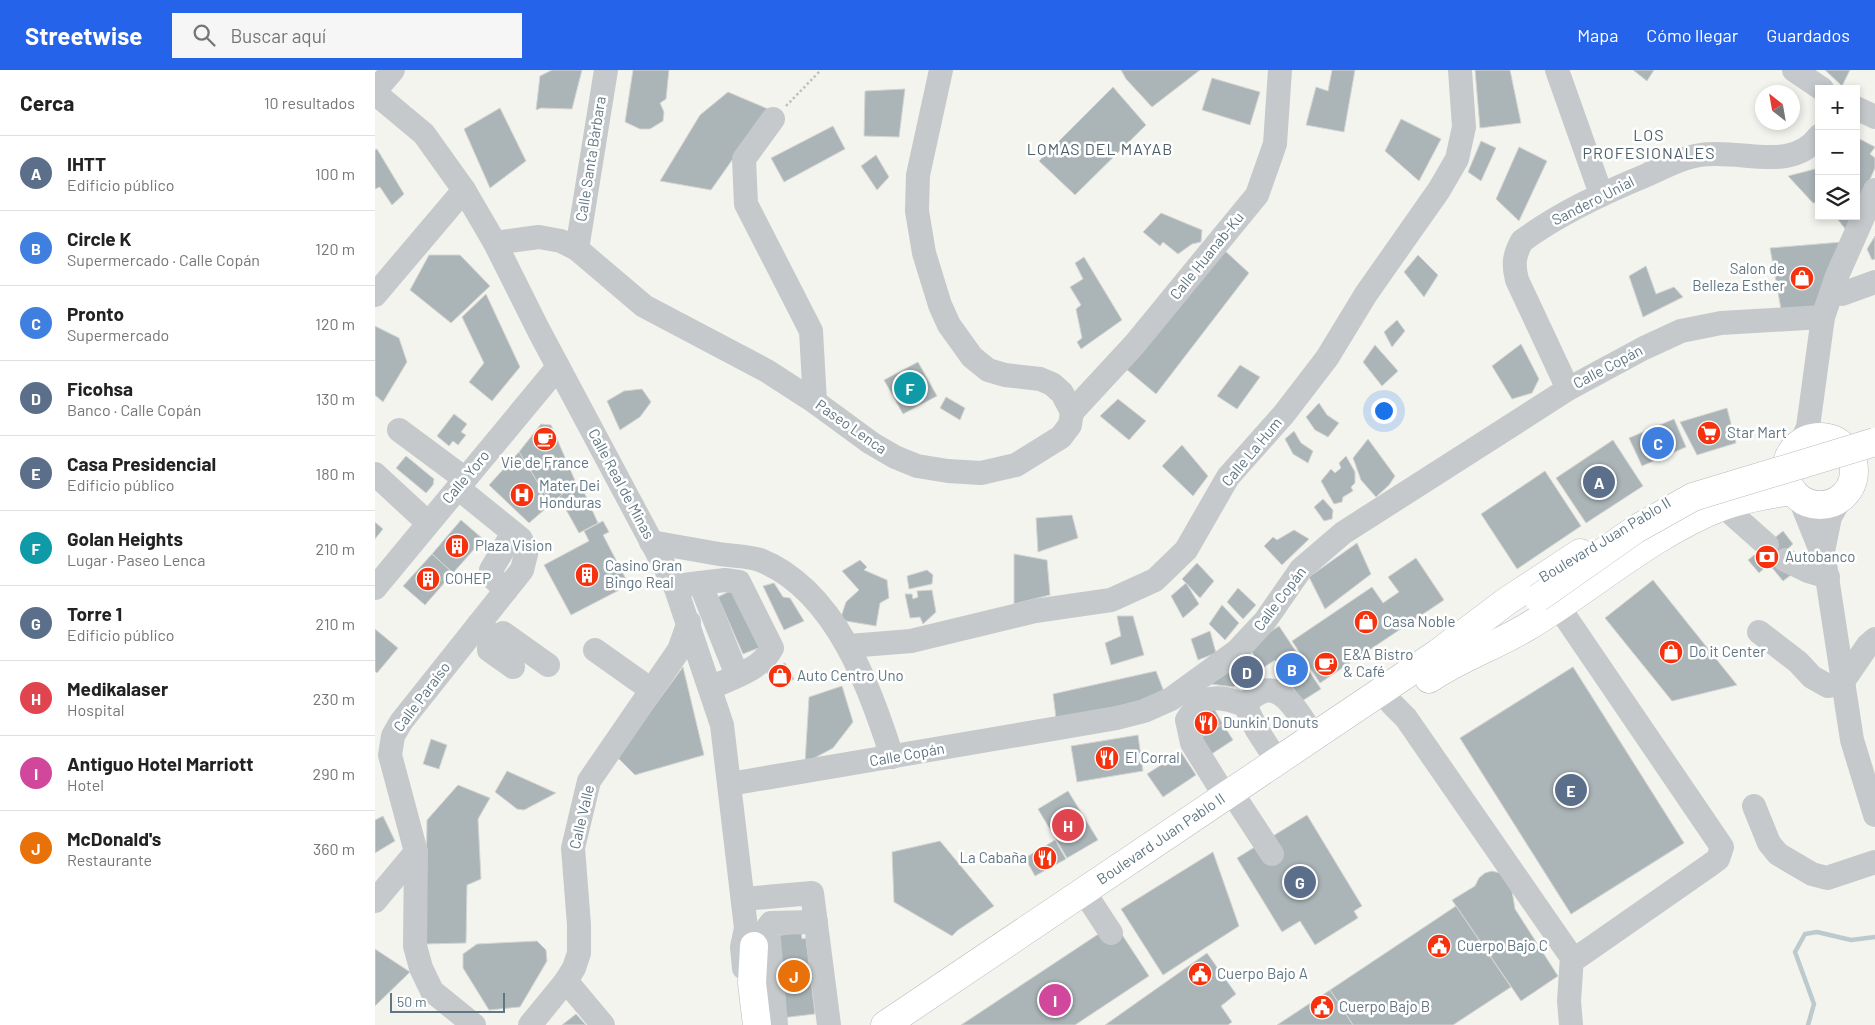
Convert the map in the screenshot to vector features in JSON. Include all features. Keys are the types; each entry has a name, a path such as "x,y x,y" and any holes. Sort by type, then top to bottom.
{"main road":[{"name":"Boulevard Juan Pablo II","path":"885,1025 1232,801 1392,704 1507,601 1651,508 1689,490 1812,444 1875,433"},
{"name":"Boulevard Juan Pablo II","path":"1442,660 1527,627 1548,602 1636,529 1693,497 1875,442"},
{"path":"1812,444 1851,455 1857,480 1832,502 1821,505 1810,504 1795,495 1786,480 1785,469 1812,444"},
{"name":"Boulevard Juan Pablo II","path":"910,1025 1092,904 1232,801 1277,761 1314,736 1442,660 1516,613 1548,602 1671,531 1723,506 1795,495"},
{"path":"750,937 752,983 757,1025"}],"street":[{"path":"375,92 393,70"},
{"name":"Calle Santa Bárbara","path":"577,249 606,70"},
{"path":"941,70 918,175 917,211 925,253 940,305 949,324 972,357 988,370 1005,375 1039,378 1052,384 1062,393 1072,412"},
{"name":"Calle Huanab-Ku","path":"1072,412 1135,345 1257,195 1275,144 1280,70"},
{"name":"Calle La Hum","path":"849,646 911,641 1035,611 1111,600 1155,580 1186,550 1228,477 1284,414 1327,358 1366,294 1439,190 1457,159 1464,127 1460,70"},
{"path":"1557,70 1601,194"},
{"path":"1794,70 1816,85"},
{"name":"Calle Real de Minas","path":"375,92 424,134 464,190 495,243 558,367 675,586 689,622 722,725 743,899 765,1025"},
{"path":"1860,110 1875,117"},
{"path":"773,119 743,158 746,204 811,331 815,402"},
{"name":"Sandero Unial","path":"1568,389 1513,268 1515,253 1522,241 1601,194 1691,157 1714,154 1790,156 1806,150 1815,140"},
{"path":"375,295 464,190"},
{"path":"1812,444 1808,427 1823,317 1837,276 1861,226 1875,190"},
{"path":"1812,444 1820,424 1833,320 1861,226"},
{"name":"Paseo Lenca","path":"495,243 539,237 561,241 577,249 644,306 767,371 815,402 871,444 917,466 956,472 981,473 1016,465 1061,437 1070,426 1072,412"},
{"path":"1841,294 1875,282"},
{"name":"Calle Copán","path":"729,784 1117,718 1144,711 1171,699 1237,651 1252,636 1301,569 1326,545 1380,508 1568,389 1644,348 1681,331 1721,323 1823,317"},
{"name":"Calle Yoro","path":"375,588 558,367"},
{"name":"Calle Paraíso","path":"399,430 461,483 521,539 526,554 521,570 506,590 487,631 401,722 393,736 390,755 416,852 415,946 421,968 432,991 473,1025"},
{"path":"375,474 429,523"},
{"path":"1857,480 1830,517 1823,551 1852,740 1875,816"},
{"path":"1795,495 1815,531 1827,572"},
{"path":"1723,506 1767,545"},
{"path":"651,542 760,560 793,580 812,598 849,646 865,680 892,757"},
{"path":"1785,560 1827,572"},
{"path":"675,586 725,580 739,582 772,648 768,656 760,664 710,688"},
{"path":"700,583 737,675"},
{"path":"1392,704 1406,718 1572,956 1578,958 1718,859 1722,847 1548,602"},
{"name":"Calle Valle","path":"530,1025 566,982 579,953 579,925 573,848 589,781 679,650 689,622"},
{"path":"513,667 489,650 487,631 503,633 548,665"},
{"path":"1759,632 1824,685 1842,683 1868,645 1875,640"},
{"path":"595,650 651,689"},
{"path":"1245,705 1252,697 1264,690 1274,690 1287,698 1314,736"},
{"path":"1272,854 1192,744 1187,720 1194,710 1209,699 1220,696 1245,705 1257,730 1277,761"},
{"path":"1754,806 1769,843 1779,854 1812,874 1827,878 1875,862"},
{"path":"375,901 416,852"},
{"path":"743,899 810,892 813,895 827,1025"},
{"path":"1092,904 1111,933"},
{"path":"776,1025 768,927 771,923 816,922"},
{"name":"Calle Real de Minas","path":"749,1025 742,947 750,937"},
{"path":"1571,1025 1569,1001 1572,956"},
{"path":"566,982 603,1025"}],"path":[{"path":"773,119 821,70"}],"building":[{"path":"552,70 582,70 572,109 541,108 536,110 540,76"},
{"path":"633,70 669,70 666,99 660,103 664,112 663,121 650,129 640,129 625,122"},
{"path":"1121,70 1200,70 1152,107 1126,79"},
{"path":"1332,70 1355,70 1344,132 1306,125 1316,87 1328,91"},
{"path":"1475,70 1510,70 1521,123 1480,128"},
{"path":"1633,70 1654,70 1647,81"},
{"path":"1825,70 1850,70 1841,85"},
{"path":"1212,78 1260,92 1250,125 1202,110"},
{"path":"1113,87 1146,125 1075,195 1039,161"},
{"path":"905,89 899,137 864,136 865,91"},
{"path":"728,92 768,109 711,190 660,181 700,115"},
{"path":"500,108 526,161 490,188 464,129"},
{"path":"1401,119 1441,139 1419,181 1385,151"},
{"path":"833,126 845,149 784,182 771,158"},
{"path":"1860,139 1875,147 1870,154 1875,158 1875,168 1860,202"},
{"path":"1481,141 1496,148 1481,181 1468,172"},
{"path":"1519,147 1547,161 1519,221 1496,199"},
{"path":"377,149 404,194 392,205 380,187 375,189 375,150"},
{"path":"876,155 889,177 877,190 861,166"},
{"path":"1815,169 1815,203 1813,203 1788,176"},
{"path":"1161,213 1202,230 1201,242 1192,244 1178,254 1163,242 1160,246 1143,232"},
{"path":"1838,220 1852,220 1847,231"},
{"path":"1875,236 1875,259 1872,260 1867,249"},
{"name":"Salon de Belleza Esther","path":"1842,242 1823,300 1806,313 1782,315 1770,248"},
{"path":"1222,248 1249,273 1156,394 1125,368"},
{"path":"429,255 460,255 490,286 451,323 410,290"},
{"path":"1418,255 1438,275 1424,297 1404,272"},
{"path":"1084,257 1122,320 1081,349 1077,342 1082,338 1076,309 1081,305 1070,287 1083,279 1075,263"},
{"path":"1646,266 1656,294 1674,287 1683,297 1643,317 1629,276"},
{"path":"486,294 520,367 492,401 469,382 484,363 462,317"},
{"path":"1397,320 1405,331 1392,347 1384,332"},
{"path":"375,326 399,338 407,362 383,402 375,395"},
{"path":"1521,344 1539,379 1532,393 1512,399 1492,366"},
{"path":"1375,345 1398,371 1382,386 1363,362"},
{"path":"918,362 937,396 903,414 884,380"},
{"path":"1240,365 1260,377 1237,409 1217,396"},
{"path":"642,389 651,402 640,417 620,430 607,401 624,391"},
{"path":"946,397 965,408 960,420 940,408"},
{"path":"1118,399 1146,421 1129,440 1100,416"},
{"path":"1319,403 1327,415 1339,423 1328,437 1315,430 1306,417"},
{"name":"Star Mart","path":"1727,408 1736,443 1697,455 1680,422"},
{"path":"454,414 467,424 461,432 466,435 458,445 453,441 449,446 437,436"},
{"path":"1674,419 1686,447 1642,466 1629,438"},
{"path":"541,424 551,425 576,483 551,504 519,452"},
{"path":"1294,431 1301,443 1313,451 1308,463 1293,454 1285,439"},
{"path":"1368,439 1395,476 1389,485 1376,497 1361,480 1353,458"},
{"path":"1613,440 1643,486 1586,523 1556,478"},
{"path":"1182,445 1208,476 1193,496 1162,466"},
{"name":"Mater Dei Honduras","path":"519,452 551,504 529,523 489,485"},
{"path":"406,456 434,479 433,485 426,493 396,468"},
{"path":"1346,456 1355,472 1355,483 1351,487 1353,491 1343,497 1342,502 1334,504 1321,481 1331,469 1335,473 1341,468 1339,463"},
{"path":"1545,471 1581,526 1517,569 1481,514"},
{"path":"579,481 598,523 579,533 559,497"},
{"path":"1323,499 1333,510 1332,519 1324,521 1314,507"},
{"path":"1072,515 1078,538 1038,552 1036,518"},
{"name":"Plaza Vision","path":"461,520 483,539 453,573 432,554"},
{"name":"Casino Gran Bingo Real","path":"603,521 609,532 603,535 629,585 571,615 544,565 589,541 584,531"},
{"path":"375,522 383,529 375,539"},
{"path":"1294,530 1309,539 1282,565 1264,546 1273,537 1277,540"},
{"name":"Autobanco","path":"1783,531 1793,544 1781,555 1795,572 1783,581 1769,564 1759,573 1748,560"},
{"path":"1357,543 1371,574 1325,609 1309,577"},
{"name":"COHEP","path":"432,554 453,573 425,605 403,586"},
{"path":"1014,554 1047,560 1050,595 1014,604"},
{"name":"Casa Noble","path":"1416,558 1444,600 1320,683 1292,641 1372,587 1383,603 1399,592 1388,577"},
{"path":"860,560 867,567 864,570 887,580 889,598 880,603 876,626 840,620 846,602 859,590 842,571"},
{"path":"1197,563 1214,581 1200,598 1182,579"},
{"path":"927,570 933,575 932,584 909,589 907,576"},
{"name":"Do it Center","path":"1653,580 1737,685 1672,701 1605,618"},
{"path":"774,583 783,597 790,598 804,621 784,630 763,586"},
{"path":"1186,583 1199,604 1183,618 1171,596"},
{"path":"1238,588 1256,605 1243,619 1227,602"},
{"path":"734,589 761,647 743,654 718,597"},
{"path":"932,590 936,612 923,624 920,617 910,618 905,594 912,594 913,599 918,597 917,591"},
{"path":"1222,605 1239,623 1225,640 1209,624"},
{"path":"1117,616 1133,616 1144,655 1111,665 1105,643 1121,636"},
{"path":"1279,626 1321,689 1302,701 1275,660 1233,687 1211,684 1254,655 1248,647"},
{"path":"375,629 398,648 377,673 375,671"},
{"path":"1210,631 1216,653 1198,660 1191,639"},
{"name":"Auto Centro Uno","path":"785,663 794,679 776,688 767,672"},
{"path":"683,667 704,755 635,775 617,757"},
{"path":"1573,667 1684,843 1571,914 1460,738","holes":["1554,726 1574,757 1541,780 1520,749","1602,800 1624,834 1588,857 1566,822"]},
{"path":"1573,667 1684,843 1571,914 1460,738"},
{"path":"1156,671 1166,697 1056,718 1053,694"},
{"path":"842,686 853,722 833,748 805,763 809,697"},
{"name":"Dunkin' Donuts","path":"1213,707 1223,724 1200,738 1190,721"},
{"path":"1223,724 1233,740 1210,755 1200,738"},
{"name":"El Corral","path":"1138,735 1143,771 1077,782 1071,746"},
{"path":"431,739 447,745 439,769 423,764"},
{"path":"1181,752 1196,775 1163,797 1147,774"},
{"path":"507,771 556,793 524,810 517,809 495,792"},
{"path":"458,785 490,798 478,819 481,879 467,885 466,943 425,944 427,820"},
{"path":"1068,791 1098,840 1067,858 1038,809"},
{"path":"1307,815 1362,906 1354,911 1358,918 1315,945 1300,921 1282,932 1237,858"},
{"path":"383,816 395,841 375,853 375,820"},
{"name":"La Cabaña","path":"1055,840 1066,859 1035,876 1025,858"},
{"path":"940,841 994,906 952,936 894,902 892,852"},
{"path":"1213,852 1239,926 1163,975 1121,909"},
{"path":"1492,871 1504,874 1512,891 1515,909 1558,976 1521,1001 1452,900 1475,886 1479,878 1485,873"},
{"name":"Cuerpo Bajo C","path":"1456,906 1511,987 1453,1025 1353,1025 1330,990"},
{"path":"1119,930 1149,976 1075,1025 961,1025 1100,933"},
{"path":"801,931 802,939 806,938 815,1014 781,1018 772,937"},
{"path":"537,941 546,950 547,961 520,1007 489,1010 463,968 463,954 477,944"},
{"path":"375,949 410,972 375,1006"},
{"name":"Cuerpo Bajo A","path":"1207,953 1236,994 1221,1006 1232,1022 1228,1025 1105,1025"},
{"name":"Cuerpo Bajo B","path":"1330,990 1353,1025 1277,1025"},
{"path":"576,1014 586,1025 562,1025"}],"waterway":[{"path":"1808,1025 1814,1004 1795,952 1805,934 1817,932 1851,940 1875,937"}],"place":[{"name":"Salon de Belleza Esther","path":"1802,278"},
{"name":"Golan Heights","path":"910,388"},
{"name":"Star Mart","path":"1709,433"},
{"name":"Vie de France","path":"545,439"},
{"name":"Pronto","path":"1658,443"},
{"name":"IHTT","path":"1599,482"},
{"name":"Mater Dei Honduras","path":"522,495"},
{"name":"Plaza Vision","path":"457,546"},
{"name":"Autobanco","path":"1767,557"},
{"name":"Casino Gran Bingo Real","path":"587,575"},
{"name":"COHEP","path":"428,579"},
{"name":"Casa Noble","path":"1366,622"},
{"name":"Do it Center","path":"1671,652"},
{"name":"E&A Bistro & Café","path":"1326,664"},
{"name":"Circle K","path":"1292,669"},
{"name":"Ficohsa","path":"1247,672"},
{"name":"Auto Centro Uno","path":"780,676"},
{"name":"Dunkin' Donuts","path":"1206,723"},
{"name":"El Corral","path":"1107,758"},
{"name":"Casa Presidencial","path":"1571,790"},
{"name":"Medikalaser","path":"1068,825"},
{"name":"La Cabaña","path":"1045,858"},
{"name":"Torre 1","path":"1300,882"},
{"name":"Cuerpo Bajo C","path":"1439,946"},
{"name":"Cuerpo Bajo A","path":"1200,974"},
{"name":"McDonald's","path":"794,976"},
{"name":"Antiguo Hotel Marriott","path":"1055,1000"},
{"name":"Cuerpo Bajo B","path":"1322,1007"}],"district":[{"name":"LOS PROFESIONALES","path":"1649,144"},
{"name":"LOMAS DEL MAYAB","path":"1100,149"}]}
